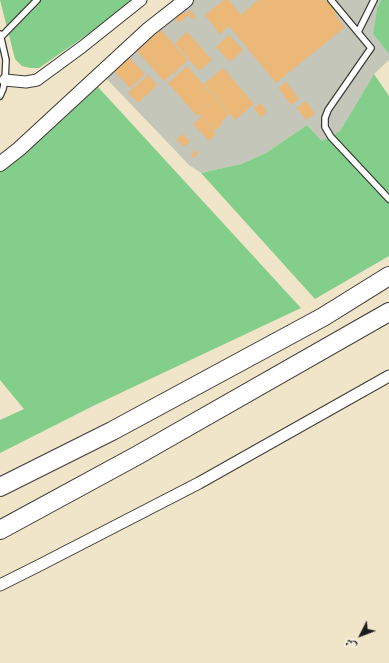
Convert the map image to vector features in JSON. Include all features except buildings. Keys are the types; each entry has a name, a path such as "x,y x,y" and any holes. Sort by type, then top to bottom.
{"highway":[{"path":"0,487 112,431 322,317 389,276"},
{"path":"0,530 138,455 388,313"}],"street":[{"path":"5,80 26,82 37,80 82,47 141,0"},
{"path":"0,164 19,149 149,29 186,0"},
{"path":"0,585 199,483 389,376"}],"lane":[{"path":"0,96 5,80 6,60 0,36 36,0"},
{"path":"331,0 371,48 328,110 325,118 325,127 331,137 389,199"},
{"path":"358,32 374,0"}],"shaded area":[{"path":"192,0 381,0 377,8 373,34 389,54 389,60 374,74 340,131 322,141 307,125 266,153 241,164 201,173 189,165 104,76"}],"green space":[{"path":"0,0 147,0 109,29 104,23 39,68 31,68 22,66 15,59"},
{"path":"381,0 389,0 389,54 373,34 377,8"},
{"path":"374,74 389,96 389,256 315,299 201,173 241,164 266,153 307,125 322,141 340,131"},
{"path":"98,87 301,308 95,405 0,453 0,420 24,409 0,380 0,170"}]}
